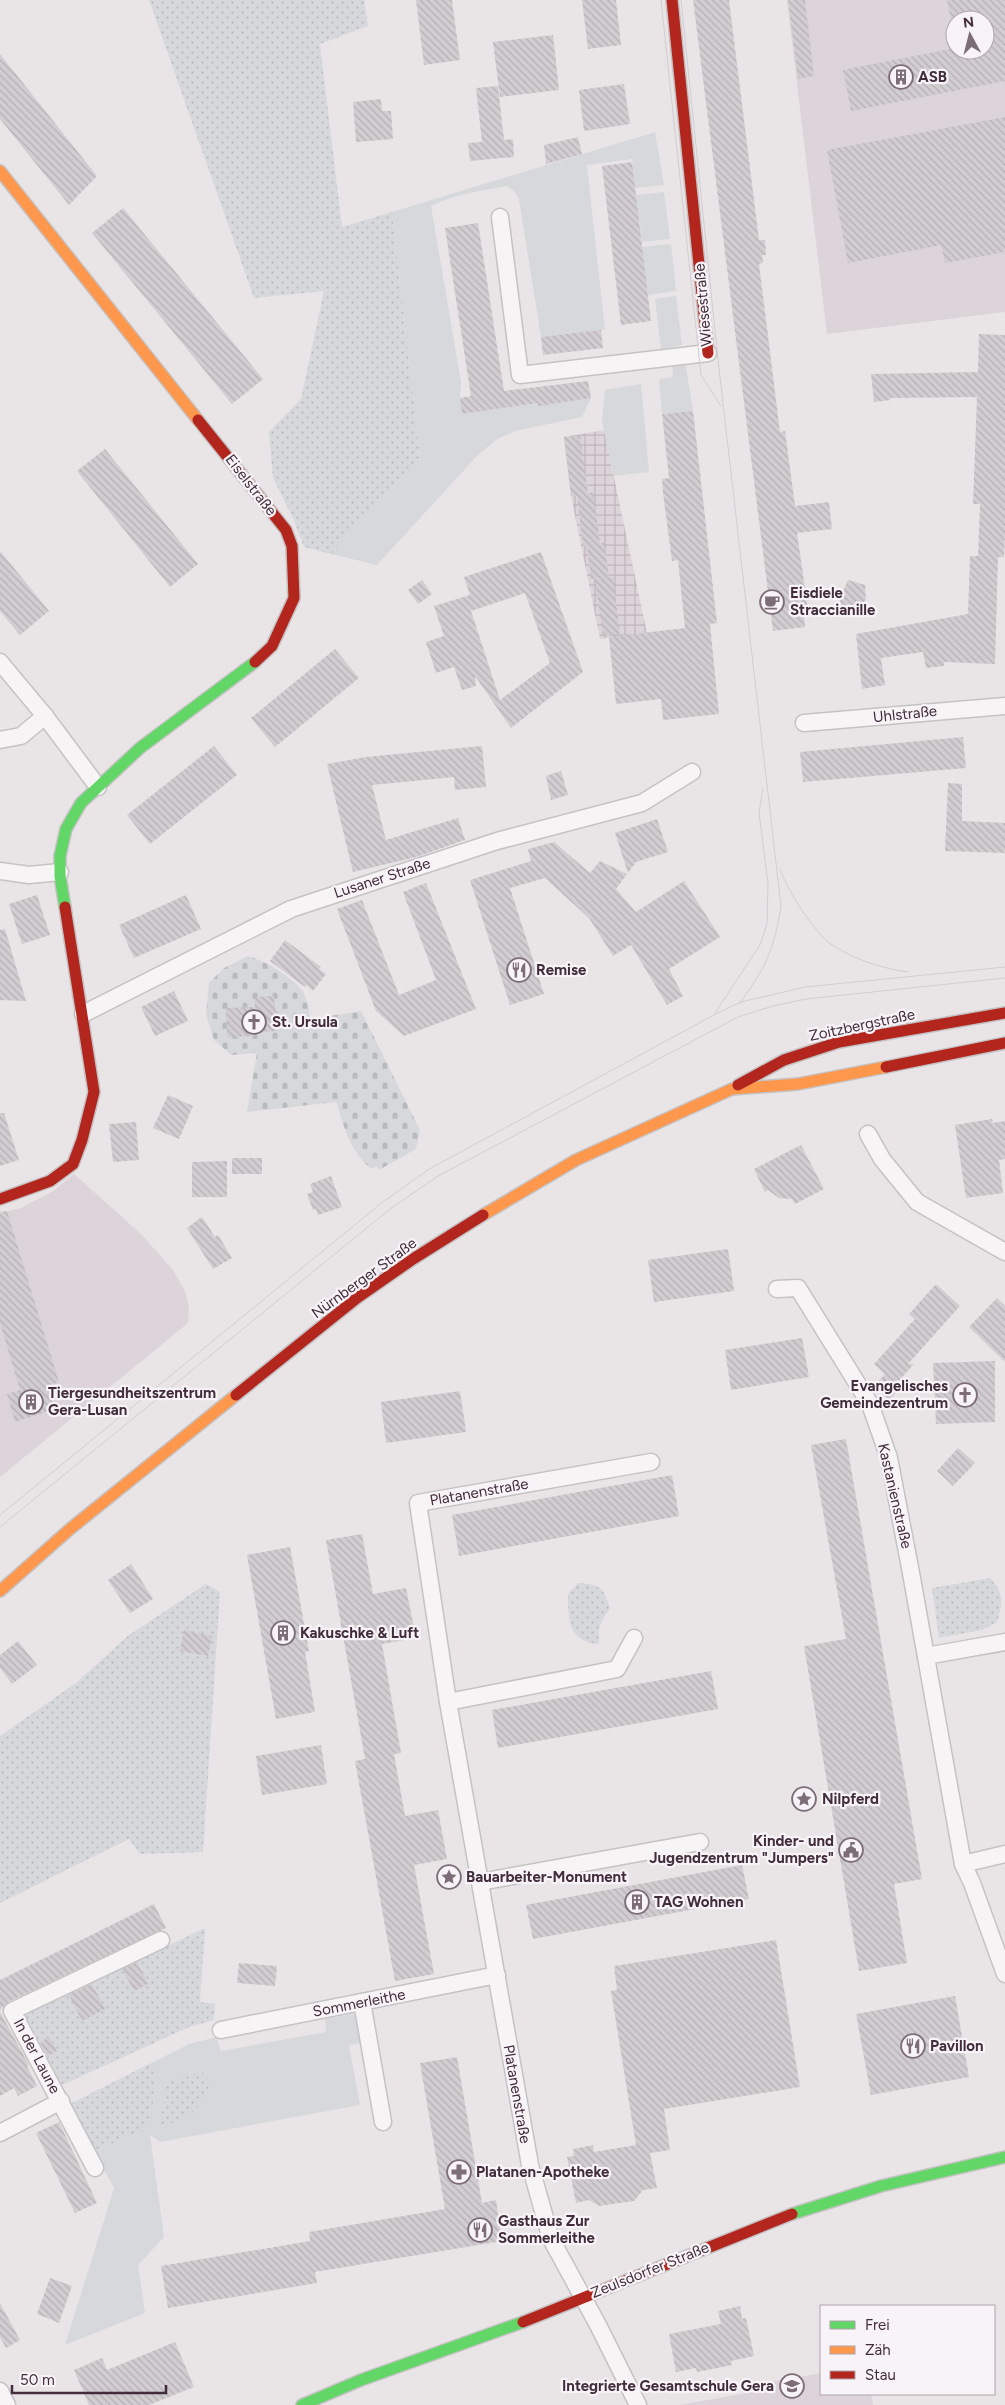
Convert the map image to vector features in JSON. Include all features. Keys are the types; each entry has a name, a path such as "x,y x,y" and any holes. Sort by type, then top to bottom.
{"street":[{"name":"Wiesestraße","path":"500,217 520,375 708,353 672,0"},
{"name":"Eiselstraße","path":"0,171 260,496 286,530 292,546 294,598 272,646 252,665 140,748 81,803 66,829 60,856 60,872"},
{"path":"0,662 45,716 98,787"},
{"name":"Uhlstraße","path":"804,723 1005,706"},
{"path":"0,740 21,736 45,716"},
{"name":"Lusaner Straße","path":"83,1014 291,909 497,841 642,803 692,772"},
{"path":"0,871 29,875 60,872 94,1092 74,1164 48,1182 0,1199"},
{"name":"Zoitzbergstraße","path":"732,1089 784,1060 840,1042 1005,1013"},
{"name":"Nürnberger Straße","path":"0,1591 70,1530 357,1298 413,1259 512,1197 576,1160 732,1089 798,1084 1005,1043"},
{"path":"868,1134 882,1159 916,1202 1005,1252"},
{"name":"Kastanienstraße","path":"777,1289 798,1288 870,1404 889,1458 963,1864 972,1883 1005,1974"},
{"name":"Platanenstraße","path":"638,2405 551,2240 530,2165 448,1702 418,1503 651,1462"},
{"path":"448,1702 617,1669 634,1638"},
{"path":"926,1656 1005,1642"},
{"path":"480,1882 700,1842"},
{"path":"963,1864 1005,1854"},
{"name":"In der Laune","path":"95,2168 12,2011 161,1940"},
{"name":"Sommerleithe","path":"221,2030 497,1975"},
{"path":"362,2002 383,2122"},
{"path":"0,2133 61,2101"},
{"name":"Zeulsdorfer Straße","path":"302,2405 361,2380 540,2316 582,2297 782,2217 890,2184 1005,2157"},
{"path":"0,2391 7,2405"}],"shaded area":[{"path":"787,0 1005,0 1005,312 827,334"},
{"path":"604,430 647,633 600,639 571,496 564,437"},
{"path":"74,1174 142,1235 173,1270 185,1291 189,1307 188,1323 0,1477 0,1213 21,1208 53,1191"},
{"name":"Integrierte Gesamtschule Gera","path":"820,2373 820,2395 871,2395 873,2405 679,2405 763,2390 763,2383"}],"green space":[{"path":"149,0 364,0 368,26 320,44 342,227 392,212 420,457 331,554 304,547 293,518 273,478 269,432 301,399 324,291 254,298"},
{"path":"655,132 664,185 635,188 632,159 587,165 605,330 541,337 519,199 514,191 507,186 459,196 431,206 461,382 462,414 538,403 538,405 591,398 582,417 515,431 496,440 477,456 377,565 331,554 420,457 392,212"},
{"path":"664,192 670,239 642,242 636,195"},
{"path":"671,244 676,291 648,295 642,247"},
{"path":"676,296 682,345 661,349 655,299"},
{"path":"685,360 693,411 662,414 659,379 673,377 672,361"},
{"path":"641,384 649,472 614,476 602,421 605,390"},
{"path":"248,956 276,969 301,989 306,999 310,1019 361,1011 420,1130 416,1149 379,1170 377,1166 371,1169 352,1146 336,1102 247,1112 257,1053 231,1055 214,1040 206,1015 209,983 224,968"},
{"path":"990,1578 995,1583 1001,1599 997,1622 982,1630 939,1638 932,1588"},
{"path":"578,1583 596,1586 606,1596 610,1609 600,1625 599,1644 581,1639 572,1628 568,1612 568,1594"},
{"path":"206,1584 220,1592 203,1852 140,1854 129,1839 0,1903 0,1736 76,1683 129,1635"},
{"path":"205,1928 200,2002 215,2004 214,2020 189,2027 62,2085 25,2015"},
{"path":"354,2014 361,2043 349,2045 360,2105 160,2142 150,2135 164,2237 138,2265 145,2313 65,2345 114,2188 94,2152 157,2080 149,2064 189,2044 216,2037 221,2051 326,2032 325,2019"},
{"path":"149,2064 157,2079 149,2126 94,2152 70,2104"},
{"path":"206,2072 209,2091 199,2106 184,2119 160,2126 167,2081"}],"building":[{"path":"416,0 452,0 460,60 424,65"},
{"path":"582,0 616,0 621,45 588,49"},
{"path":"693,0 729,0 759,240 765,240 766,255 762,255 763,263 759,264 780,432 785,431 795,506 829,502 832,529 797,533 809,616 804,617 805,627 773,631"},
{"path":"788,0 805,0 814,76 798,79"},
{"name":"ASB","path":"947,0 1005,0 1005,81 851,111 843,70 945,50 945,60 995,60 995,10 949,10"},
{"path":"553,35 559,90 500,97 493,42"},
{"path":"0,54 97,176 69,205 0,119"},
{"path":"624,84 630,124 584,131 579,90"},
{"path":"498,86 504,140 513,139 514,157 470,161 468,143 482,142 476,88"},
{"path":"381,99 382,111 391,111 393,139 356,142 353,102"},
{"path":"1005,117 1005,252 945,263 941,245 848,263 827,150"},
{"path":"578,137 582,154 546,164 544,145"},
{"path":"632,162 651,321 621,325 602,166"},
{"path":"123,208 263,379 232,404 92,233"},
{"path":"478,223 504,391 588,381 591,398 538,406 538,403 462,414 460,398 471,396 445,228"},
{"path":"601,330 603,348 543,355 541,337"},
{"path":"979,334 1005,335 1005,532 1004,557 998,557 995,664 944,662 944,666 926,668 923,652 881,658 885,685 862,689 856,634 968,614 970,556 978,556 980,504 973,504 977,397 890,398 891,400 874,402 871,374 978,372"},
{"path":"693,411 717,623 710,624 719,714 663,720 661,699 616,704 609,637 685,628 678,560 672,561 663,493 662,479 669,478 662,414"},
{"path":"580,435 588,494 593,492 600,543 604,543 609,577 591,579 587,546 583,546 577,496 571,496 564,437"},
{"path":"105,449 198,564 170,587 77,471"},
{"path":"0,551 49,611 20,635 0,611"},
{"path":"541,552 583,672 511,728 475,676 476,686 462,690 454,667 436,673 426,642 444,636 434,606 470,595 464,577","holes":["525,593 550,663 500,700 471,611"]},
{"path":"613,577 620,634 603,637 595,579"},
{"path":"422,580 432,594 418,604 408,590"},
{"path":"848,580 865,585 866,601 863,602 863,614 842,617 840,598"},
{"path":"335,649 359,678 275,747 251,718"},
{"path":"963,737 966,768 803,782 800,752"},
{"path":"214,746 237,775 150,844 127,815"},
{"path":"482,746 486,787 455,790 454,777 372,785 386,840 458,818 465,840 416,857 353,872 327,764 366,757"},
{"path":"561,771 568,795 551,800 546,776"},
{"path":"948,783 962,784 962,821 1005,823 1005,853 945,851"},
{"path":"657,819 668,852 636,862 628,873 615,833"},
{"path":"554,842 590,873 600,861 627,874 616,889 636,912 684,881 720,937 669,969 683,996 667,1005 631,945 613,956 589,918 545,878 510,888 544,994 510,1005 470,880 531,861 528,849"},
{"path":"426,883 476,1009 404,1036 376,1011 337,909 362,900 399,995 436,980 403,892"},
{"path":"37,895 50,935 22,944 9,904"},
{"path":"186,895 201,929 134,958 119,925"},
{"path":"5,929 26,1001 0,1000 0,930"},
{"path":"285,940 321,967 319,969 326,974 313,991 270,961"},
{"path":"174,991 188,1021 155,1036 141,1007"},
{"name":"St. Ursula","path":"274,996 275,1009 282,1020 276,1031 256,1032 257,1036 227,1037 226,1008 255,1007 255,997"},
{"path":"168,1095 193,1106 179,1139 153,1128"},
{"path":"0,1113 4,1113 19,1160 0,1166"},
{"path":"992,1119 993,1123 1005,1121 1005,1159 999,1160 1003,1193 966,1198 955,1125"},
{"path":"136,1122 139,1160 113,1162 109,1124"},
{"path":"801,1145 824,1189 795,1204 792,1199 779,1198 768,1190 765,1192 754,1169"},
{"path":"232,1158 262,1158 262,1174 232,1174"},
{"path":"227,1161 227,1197 192,1197 192,1162"},
{"path":"331,1176 342,1207 318,1215 316,1209 313,1210 307,1194 313,1192 310,1184"},
{"path":"7,1211 59,1382 48,1386 55,1409 15,1422 7,1394 20,1390 0,1323 0,1212"},
{"path":"202,1217 215,1237 218,1235 232,1258 213,1269 187,1228"},
{"path":"728,1249 734,1291 654,1302 648,1260"},
{"path":"936,1284 960,1306 908,1364 914,1364 896,1384 900,1388 889,1400 874,1386 885,1374 874,1364 915,1319 909,1314"},
{"path":"997,1298 1005,1306 1005,1362 969,1327"},
{"path":"802,1338 809,1377 731,1390 725,1350"},
{"name":"Evangelisches Gemeindezentrum","path":"995,1361 995,1422 936,1424 933,1363"},
{"path":"460,1391 466,1432 386,1443 381,1402"},
{"path":"846,1439 922,1879 894,1884 907,1963 859,1971 804,1646 846,1639 811,1445"},
{"path":"958,1448 975,1463 953,1486 937,1471"},
{"path":"672,1475 679,1516 459,1556 452,1515"},
{"path":"362,1534 373,1594 406,1588 416,1638 382,1644 401,1753 394,1754 405,1816 438,1810 447,1859 414,1865 434,1974 395,1981 355,1761 365,1759 326,1540"},
{"name":"Kakuschke & Luft","path":"290,1547 309,1651 305,1652 315,1712 276,1719 247,1555"},
{"path":"131,1564 153,1599 130,1613 108,1580"},
{"path":"184,1630 212,1636 208,1656 180,1651"},
{"path":"18,1641 37,1665 12,1684 0,1668 0,1655"},
{"path":"711,1671 718,1709 498,1748 492,1710"},
{"path":"321,1745 327,1784 262,1795 256,1756"},
{"name":"TAG Wohnen","path":"742,1865 749,1899 533,1939 526,1905"},
{"path":"154,1904 166,1928 8,2002 0,2010 0,1980"},
{"path":"776,1940 800,2087 664,2109 670,2150 650,2153 657,2188 643,2190 634,2201 599,2206 589,2200 576,2203 567,2157 574,2156 573,2149 593,2145 594,2152 636,2145 611,1991 617,1990 614,1966"},
{"path":"137,1962 148,1984 134,1991 122,1969"},
{"path":"239,1963 277,1966 275,1986 237,1983"},
{"path":"92,1984 105,2009 82,2021 69,1995"},
{"name":"Pavillon","path":"955,1996 969,2077 871,2095 856,2014"},
{"path":"0,2012 29,2065 27,2066 37,2086 18,2096 14,2088 0,2096"},
{"path":"49,2037 57,2051 47,2056 40,2042"},
{"path":"457,2057 482,2203 496,2200 502,2241 315,2272 317,2283 168,2308 161,2266 310,2241 309,2232 445,2209 420,2063"},
{"path":"59,2122 97,2203 75,2213 36,2133"},
{"path":"50,2278 72,2286 59,2323 37,2314"},
{"path":"0,2303 20,2340 6,2348 0,2337"},
{"path":"740,2306 742,2319 746,2318 754,2356 731,2361 732,2365 697,2372 696,2368 676,2372 669,2334 721,2324 718,2311"},
{"path":"175,2342 194,2387 149,2405 89,2405 74,2370 102,2358 107,2370"}],"tram line":[{"path":"661,0 701,375 721,406"},
{"path":"681,0 718,360 781,906 768,958 740,1003"},
{"path":"715,1013 760,945 767,924 768,883 759,813 763,788"},
{"path":"780,869 802,910 818,931 832,945 869,963 908,972"},
{"path":"0,1515 384,1201 431,1168 741,1002 805,987 1005,967"},
{"path":"0,1527 390,1209 438,1176 738,1017 773,1006 806,999 1005,978"}],"traffic: fast":[{"path":"65,907 60,876 60,856 66,829 81,803 140,748 255,662"},
{"path":"792,2214 881,2186 1005,2157"},
{"path":"302,2405 361,2380 523,2322"}],"traffic: slow":[{"path":"0,171 198,420"},
{"path":"483,1215 576,1160 732,1089 798,1084 886,1067"},
{"path":"0,1591 70,1529 236,1395"}],"traffic: jam":[{"path":"672,0 708,353"},
{"path":"198,420 286,530 292,546 294,598 272,646 255,662"},
{"path":"0,1199 50,1181 73,1164 82,1140 94,1092 65,907"},
{"path":"738,1085 784,1060 839,1042 1005,1013"},
{"path":"886,1067 1005,1043"},
{"path":"236,1395 357,1298 413,1259 483,1215"},
{"path":"523,2322 792,2214"}],"place":[{"name":"ASB","path":"901,77"},
{"name":"Eisdiele Straccianille","path":"772,602"},
{"name":"Remise","path":"519,970"},
{"name":"St. Ursula","path":"254,1022"},
{"name":"Evangelisches Gemeindezentrum","path":"965,1395"},
{"name":"Tiergesundheitszentrum Gera-Lusan","path":"31,1402"},
{"name":"Kakuschke & Luft","path":"283,1633"},
{"name":"Nilpferd","path":"804,1799"},
{"name":"Kinder- und Jugendzentrum \"Jumpers\"","path":"851,1850"},
{"name":"Bauarbeiter-Monument","path":"449,1877"},
{"name":"TAG Wohnen","path":"637,1902"},
{"name":"Pavillon","path":"913,2046"},
{"name":"Platanen-Apotheke","path":"459,2172"},
{"name":"Gasthaus Zur Sommerleithe","path":"480,2230"},
{"name":"Integrierte Gesamtschule Gera","path":"792,2386"}]}
